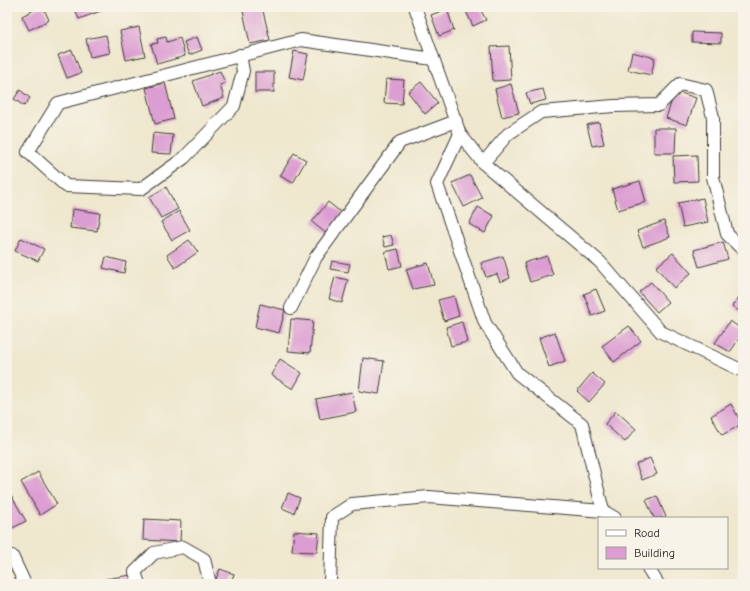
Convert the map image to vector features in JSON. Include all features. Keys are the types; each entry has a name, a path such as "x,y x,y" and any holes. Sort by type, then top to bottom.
{"street":[{"path":"415,7 460,134 483,163 600,262 661,332 743,371"},
{"path":"240,56 243,71 234,106 184,158 141,189 66,186 28,152 58,102 301,40 433,59"},
{"path":"483,163 508,134 541,112 614,106 659,105 680,84 706,90 714,116 713,176 727,234 743,250"},
{"path":"291,308 316,258 400,142 456,121"},
{"path":"460,134 437,184 485,323 517,373 582,424 603,512"},
{"path":"330,584 332,517 352,504 429,497 603,512 613,517"},
{"path":"139,584 135,572 154,554 183,547 204,559 210,584"},
{"path":"12,556 25,584"},
{"path":"649,569 658,584"}],"building":[{"path":"43,7 49,20 29,30 22,16"},
{"path":"74,7 102,7 103,10 79,19"},
{"path":"262,7 270,40 250,44 243,11"},
{"path":"464,7 479,7 486,20 473,26"},
{"path":"447,9 454,30 439,36 431,15"},
{"path":"139,27 145,56 126,60 120,31"},
{"path":"692,32 721,33 721,43 692,42"},
{"path":"106,35 110,53 90,57 86,39"},
{"path":"166,37 167,42 180,38 185,56 157,64 151,44 158,43 157,39"},
{"path":"197,37 202,50 189,55 184,42"},
{"path":"509,46 511,80 493,81 491,47"},
{"path":"72,50 81,73 67,78 58,55"},
{"path":"294,51 308,54 303,80 289,77"},
{"path":"632,52 655,58 651,75 628,70"},
{"path":"220,71 225,83 220,85 224,98 202,106 193,81"},
{"path":"255,72 274,72 274,92 255,92"},
{"path":"386,79 404,80 402,104 384,103"},
{"path":"421,82 438,103 425,114 408,92"},
{"path":"165,83 174,119 155,124 146,88"},
{"path":"511,84 519,113 502,117 495,89"},
{"path":"543,89 546,100 530,104 526,93"},
{"path":"20,90 30,98 24,106 14,99"},
{"path":"675,91 696,98 687,125 666,118"},
{"path":"599,122 604,144 592,146 587,125"},
{"path":"654,128 676,128 675,153 654,153"},
{"path":"153,133 173,135 171,154 151,153"},
{"path":"294,153 306,160 293,183 280,176"},
{"path":"697,155 698,181 674,182 673,156"},
{"path":"470,175 482,198 464,207 452,183"},
{"path":"640,181 646,202 618,210 612,189"},
{"path":"166,187 178,209 161,218 149,197"},
{"path":"703,198 708,222 683,227 678,203"},
{"path":"328,202 343,214 328,235 312,222"},
{"path":"478,207 494,216 485,233 469,224"},
{"path":"72,209 100,213 97,231 70,228"},
{"path":"179,211 190,230 172,240 161,222"},
{"path":"664,221 670,237 643,247 637,231"},
{"path":"391,235 394,245 385,247 382,237"},
{"path":"21,238 44,249 38,261 15,251"},
{"path":"189,240 198,252 175,268 167,255"},
{"path":"723,242 728,259 699,267 694,250"},
{"path":"398,249 402,266 389,269 385,252"},
{"path":"673,253 691,273 674,288 656,267"},
{"path":"503,256 510,278 500,282 497,274 486,277 481,263"},
{"path":"547,256 553,275 530,282 524,263"},
{"path":"106,257 126,262 124,273 103,268"},
{"path":"332,261 350,264 348,272 330,269"},
{"path":"428,263 434,285 413,289 406,269"},
{"path":"335,277 348,280 342,303 329,299"},
{"path":"651,282 668,302 657,312 639,292"},
{"path":"596,289 605,311 592,316 584,294"},
{"path":"743,292 743,314 732,306"},
{"path":"454,296 459,316 444,321 438,300"},
{"path":"260,304 285,310 279,333 255,327"},
{"path":"291,319 313,321 310,353 288,351"},
{"path":"730,321 743,330 743,333 730,352 715,343"},
{"path":"462,322 467,342 451,346 446,327"},
{"path":"629,326 641,341 614,362 602,346"},
{"path":"555,332 565,361 549,367 539,338"},
{"path":"363,358 384,361 379,394 359,391"},
{"path":"280,359 302,373 293,389 271,375"},
{"path":"592,373 605,384 589,402 577,391"},
{"path":"352,392 356,412 320,419 316,399"},
{"path":"731,404 742,424 722,435 711,416"},
{"path":"616,411 636,429 625,442 605,424"},
{"path":"650,458 657,474 642,480 636,464"},
{"path":"38,472 57,504 40,515 21,482"},
{"path":"7,490 26,521 7,531"},
{"path":"288,493 300,498 294,513 282,508"},
{"path":"657,496 666,517 654,517 646,500"},
{"path":"144,519 181,521 180,542 143,540"},
{"path":"294,531 319,533 317,552 292,551"},
{"path":"220,569 234,574 230,584 214,584"},
{"path":"131,575 132,584 106,584 105,579"}]}
